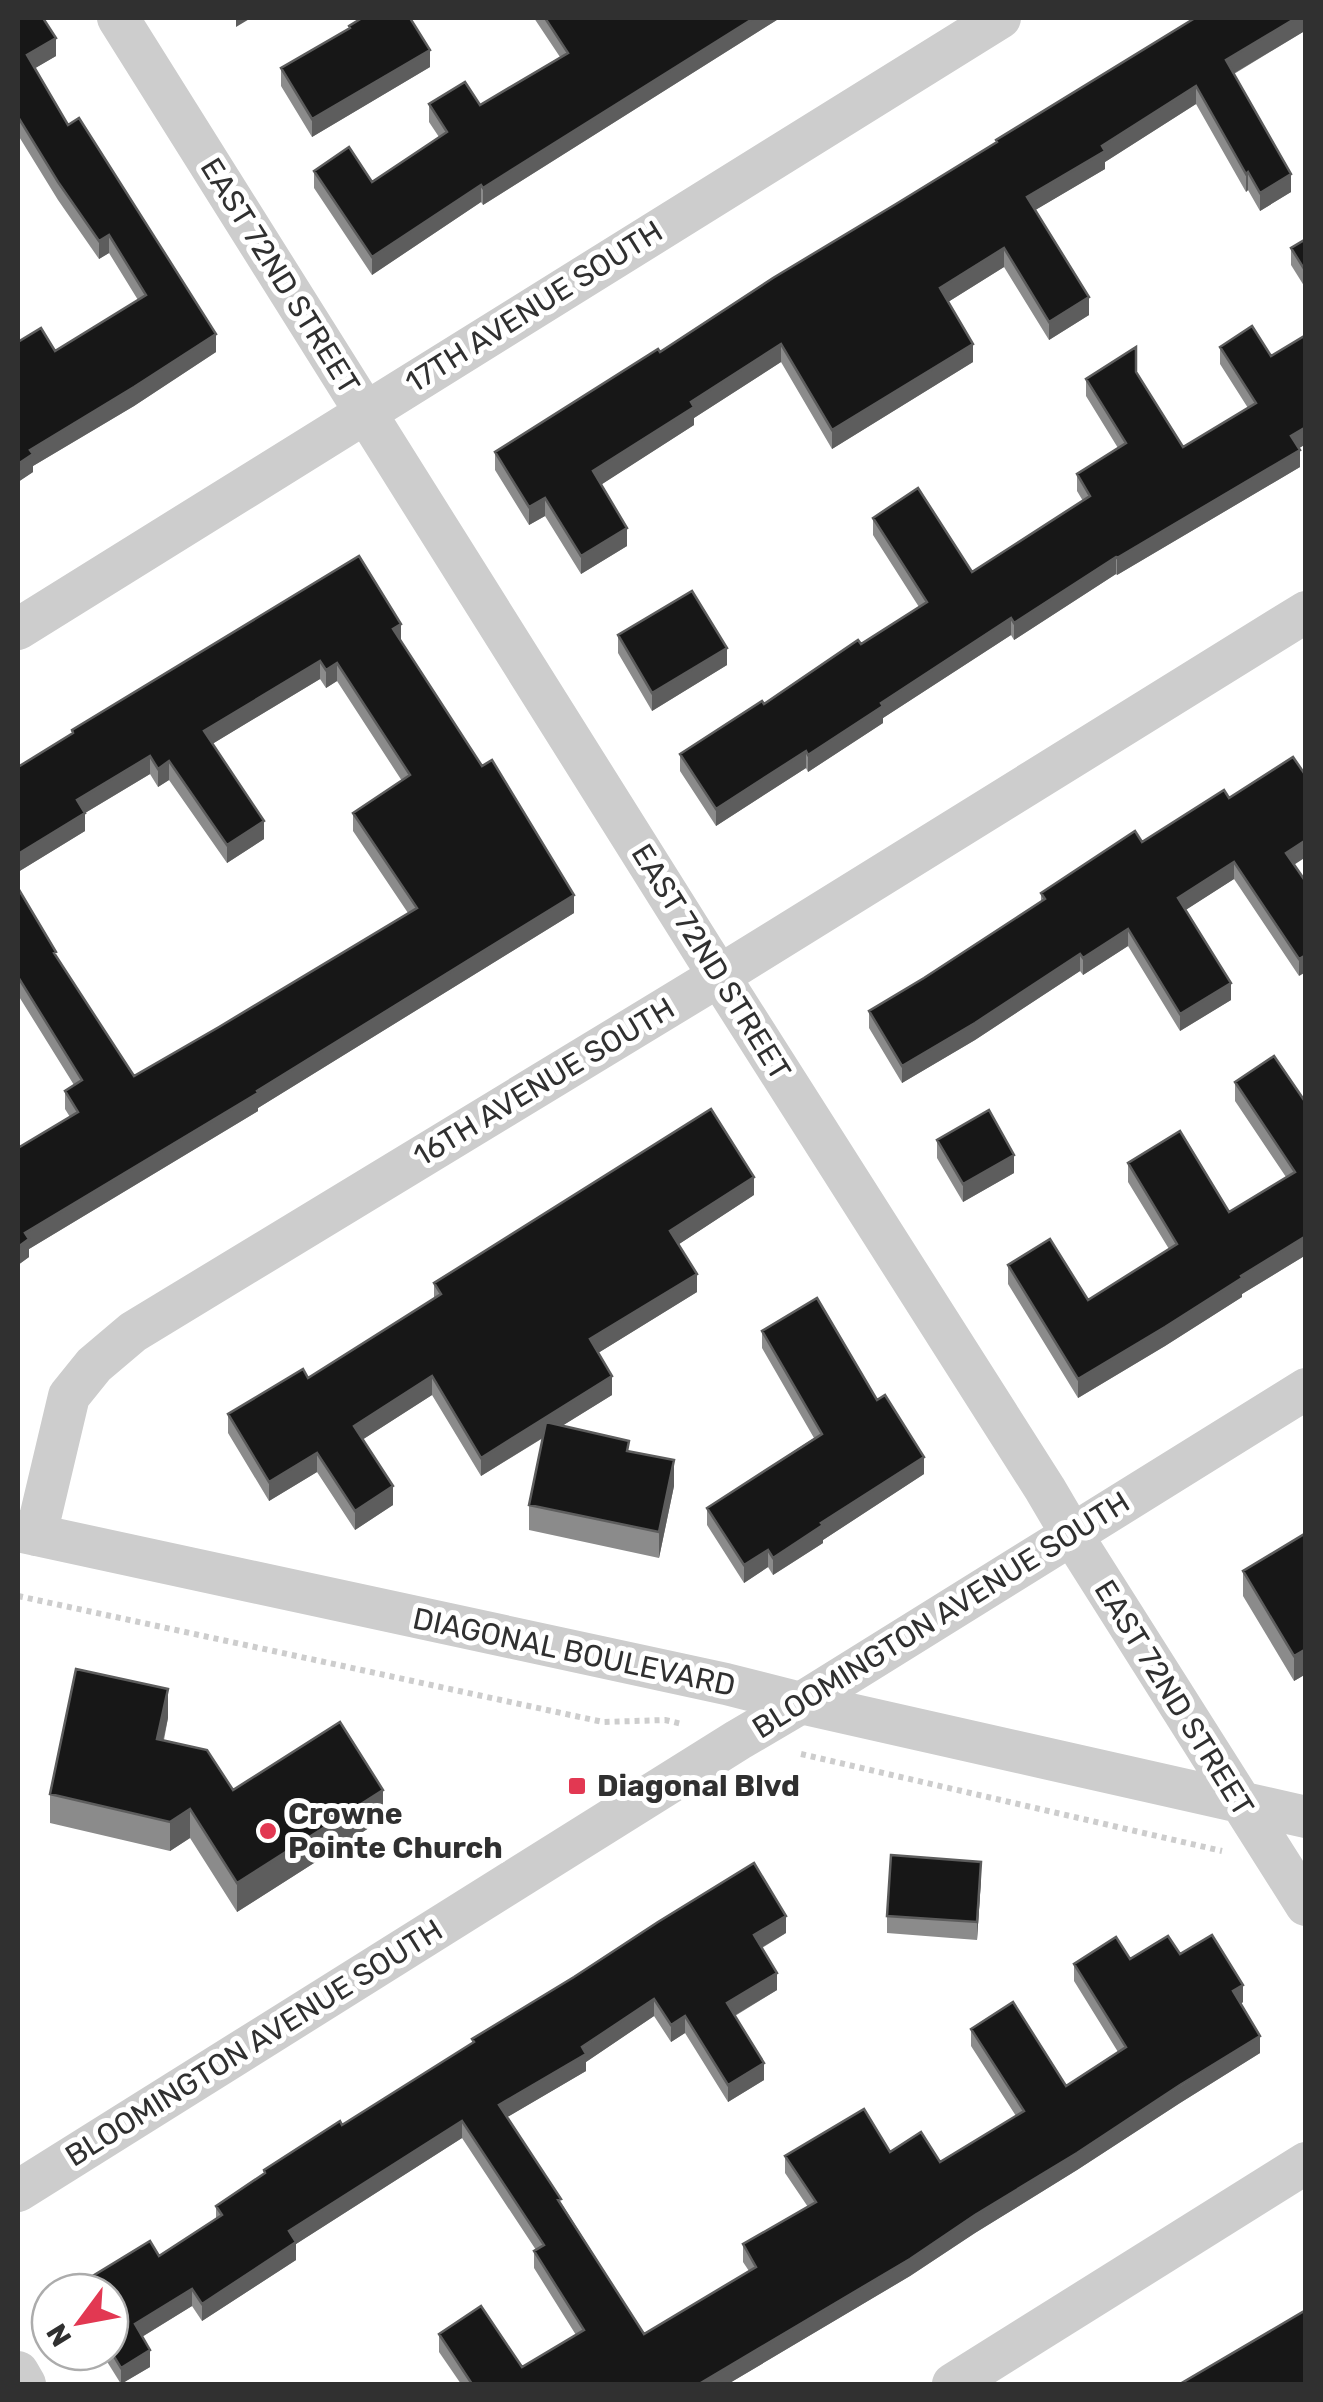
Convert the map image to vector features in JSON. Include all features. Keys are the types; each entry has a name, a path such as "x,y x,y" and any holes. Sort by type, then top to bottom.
{"street":[{"name":"EAST 72ND STREET","path":"118,18 1306,1905"},
{"name":"17TH AVENUE SOUTH","path":"18,629 1000,18"},
{"name":"16TH AVENUE SOUTH","path":"27,1533 70,1396 94,1364 133,1332 719,976 1306,612"},
{"name":"BLOOMINGTON AVENUE SOUTH","path":"18,2191 1306,1389"},
{"name":"DIAGONAL BOULEVARD","path":"27,1533 707,1680 1306,1817"},
{"path":"954,2384 1306,2163"},
{"path":"18,2372 26,2384"}],"path":[{"path":"18,1596 603,1722 666,1720"},
{"path":"801,1754 1223,1852"}],"building":[{"path":"18,18 43,18 56,38 27,55 68,125 79,118 216,334 30,450 33,454 18,464 18,342 41,328 55,351 146,295 109,235 99,241 18,117"},
{"path":"362,18 410,18 430,50 312,119 281,68"},
{"path":"545,18 754,18 483,188 481,185 372,257 314,171 349,147 372,182 447,132 429,104 465,82 480,105 568,53"},
{"path":"1195,18 1296,18 1226,60 1291,174 1260,193 1196,86 1102,146 1105,151 1027,197 1089,297 1049,322 1004,248 940,288 973,344 832,430 781,344 691,402 694,407 593,471 627,528 581,556 545,498 529,507 495,452"},
{"path":"1306,239 1306,272 1291,248"},
{"path":"1252,326 1271,356 1306,335 1306,427 1291,436 1300,450 1116,557 1014,623 1011,618 808,755 806,751 716,809 680,754 762,701 764,704 858,640 861,644 927,602 873,518 918,488 972,572 1090,496 1077,474 1126,443 1086,379 1136,347 1136,372 1183,447 1256,403 1220,347"},
{"path":"359,556 401,624 393,629 482,766 492,760 574,895 25,1233 29,1239 18,1247 18,1148 78,1112 65,1091 82,1080 18,977 18,888 54,953 134,1076 417,908 353,813 410,775 337,663 326,670 320,661 204,731 264,821 227,845 169,761 158,769 150,756 77,800 85,813 18,854 18,767 73,733 72,730"},
{"path":"692,591 727,648 652,693 618,635"},
{"path":"1293,757 1306,772 1306,840 1286,853 1306,882 1306,955 1299,959 1234,862 1178,898 1231,983 1180,1014 1128,929 1083,958 1080,954 902,1066 869,1011 1045,899 1041,893 1135,831 1142,842 1224,790 1229,798"},
{"path":"1274,1056 1306,1103 1306,1236 1078,1379 1008,1265 1050,1239 1088,1300 1177,1244 1128,1163 1180,1131 1229,1212 1295,1172 1235,1082"},
{"path":"711,1109 754,1177 670,1231 697,1274 590,1339 612,1376 481,1458 432,1376 354,1426 393,1486 355,1511 317,1453 269,1482 228,1414 303,1369 308,1378 441,1294 434,1283"},
{"path":"989,1110 1014,1155 963,1184 937,1140"},
{"path":"817,1298 877,1400 885,1395 924,1457 773,1558 768,1550 744,1565 707,1508 822,1434 762,1331"},
{"path":"546,1422 629,1441 627,1451 674,1460 659,1532 529,1505"},
{"path":"1306,1533 1306,1649 1294,1656 1243,1571"},
{"path":"76,1669 168,1689 157,1739 207,1750 233,1790 340,1722 383,1790 237,1883 190,1809 170,1822 50,1794"},
{"path":"891,1855 981,1862 977,1922 887,1916"},
{"path":"754,1863 786,1916 754,1935 777,1973 727,2003 764,2063 728,2085 685,2016 671,2025 654,1999 582,2047 586,2054 499,2105 644,2334 756,2267 743,2244 816,2202 785,2156 864,2109 890,2152 921,2132 940,2162 1024,2111 971,2029 1013,2002 1066,2086 1126,2047 1074,1964 1116,1937 1130,1959 1168,1936 1180,1954 1212,1935 1243,1985 1233,1991 1260,2036 910,2259 699,2384 472,2384 439,2334 481,2306 522,2367 584,2330 534,2251 544,2245 462,2121 289,2231 296,2242 202,2304 192,2289 135,2324 150,2350 130,2362 130,2272 99,2272 150,2241 159,2256 222,2215 216,2206 264,2170 474,2042 472,2039"},
{"path":"1306,2310 1306,2384 1180,2384"}],"place":[{"name":"Diagonal Blvd","path":"577,1786"},
{"name":"Crowne Pointe Church","path":"268,1831"}]}
